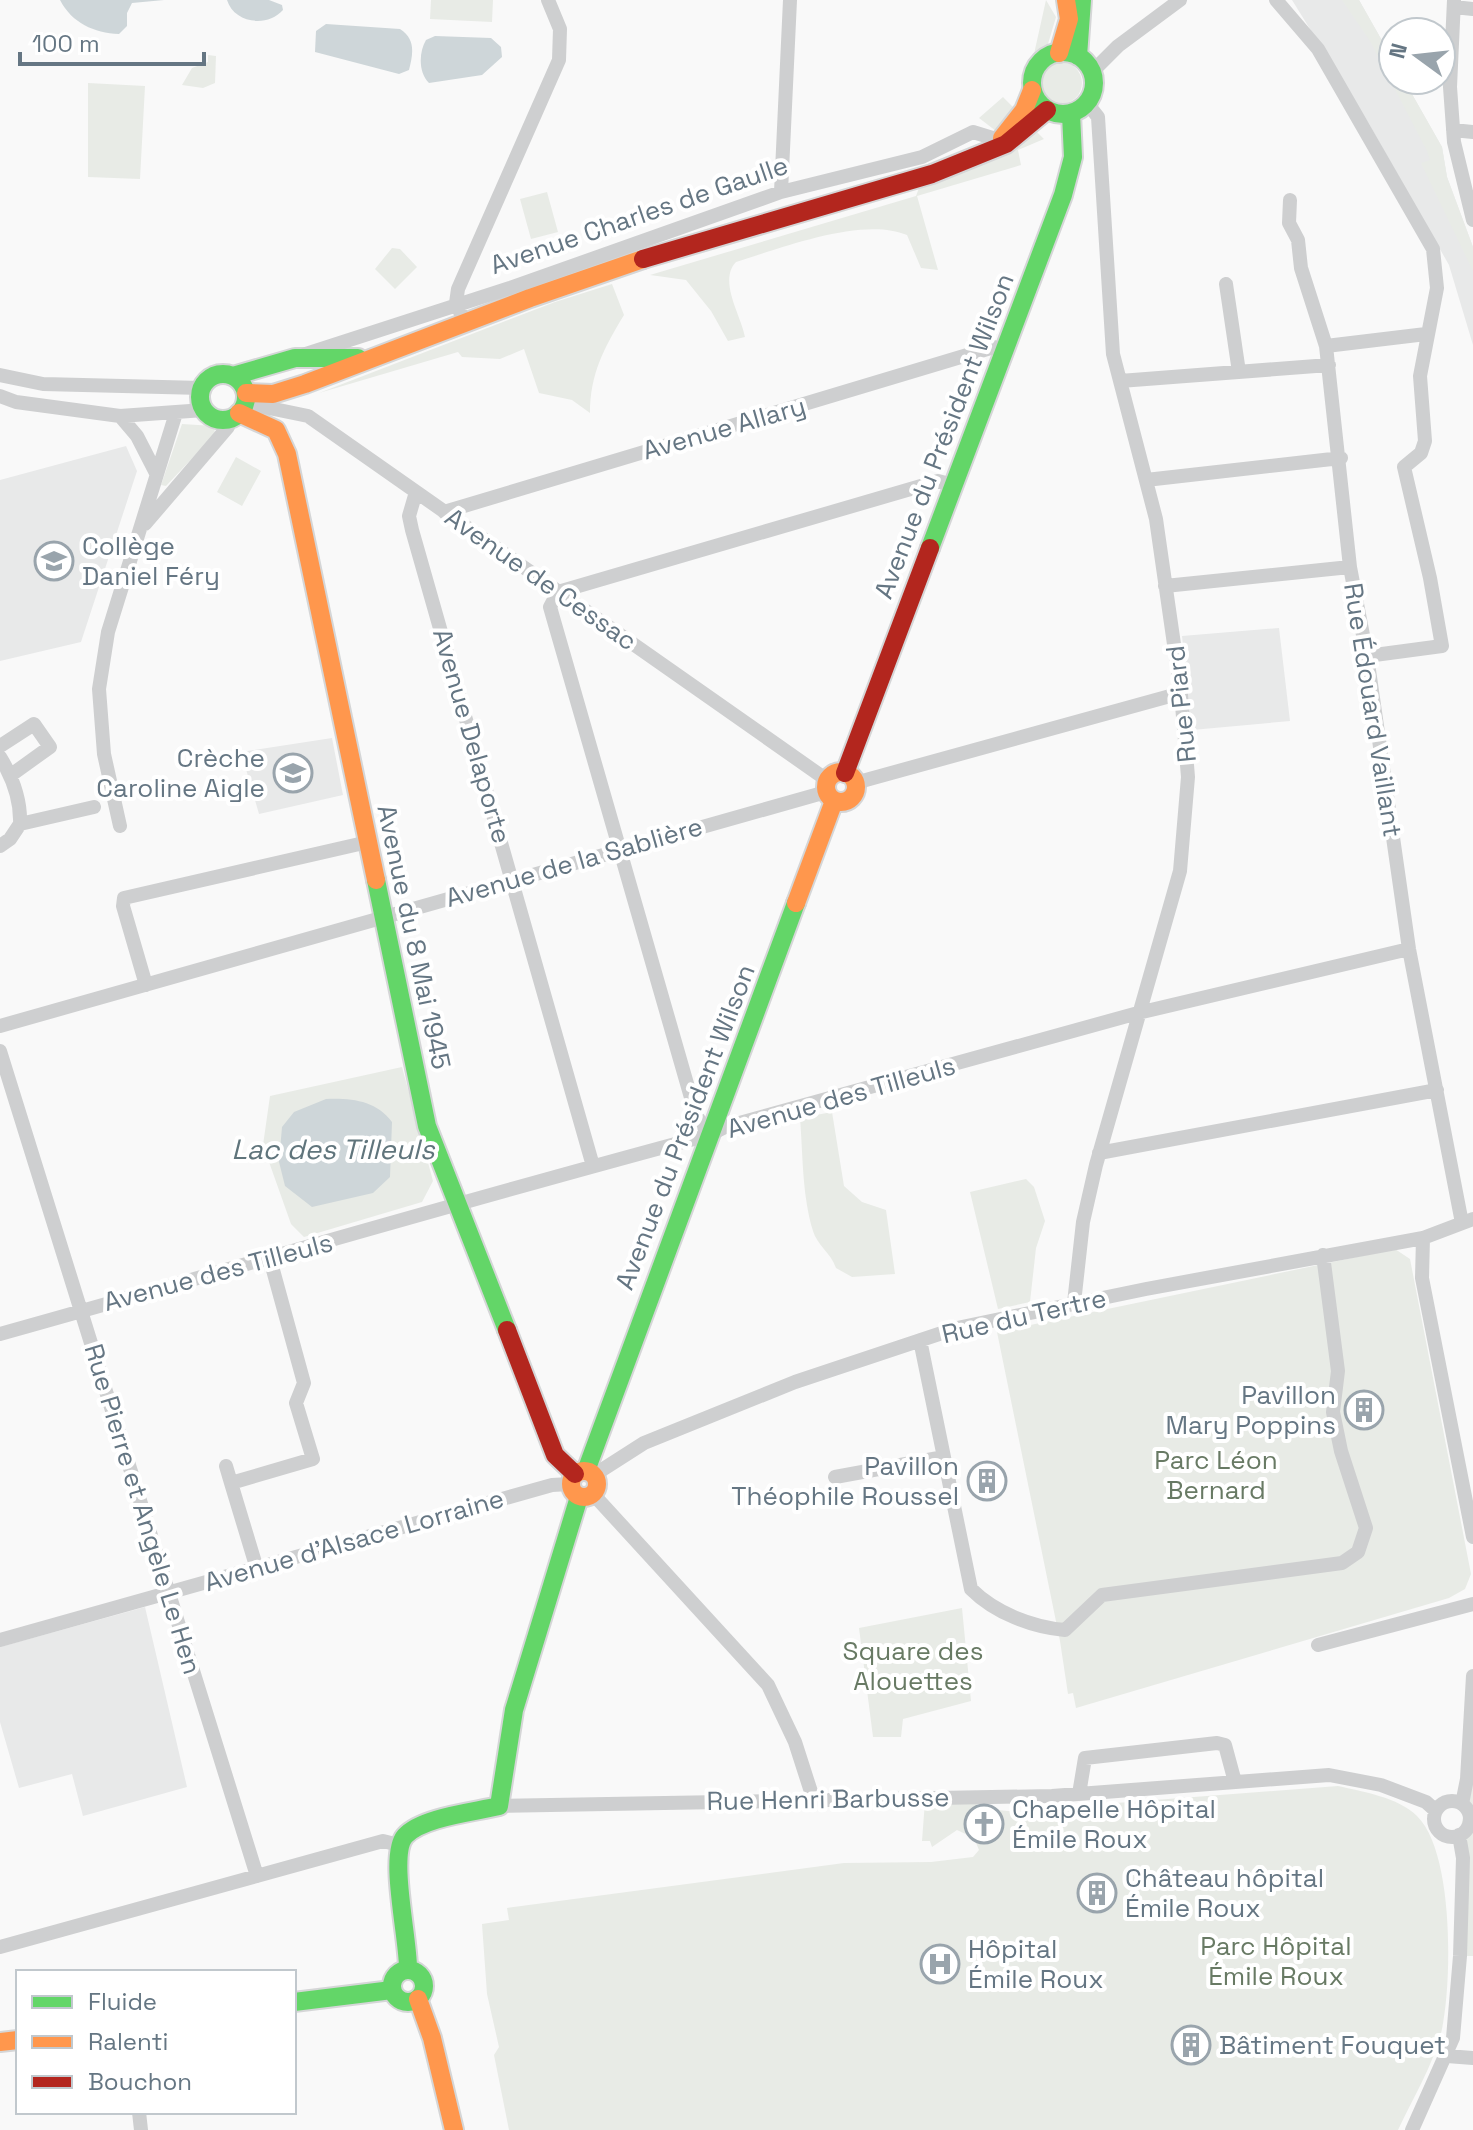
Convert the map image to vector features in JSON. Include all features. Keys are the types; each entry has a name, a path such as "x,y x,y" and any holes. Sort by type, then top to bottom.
{"street":[{"path":"465,323 456,303 458,289 559,60 560,29 548,0"},
{"path":"781,192 790,0"},
{"path":"1066,0 1068,54"},
{"path":"1068,54 1082,0"},
{"path":"1092,72 1068,54 1047,56 1032,76 1032,90 1047,110 1071,114 1087,103 1093,94 1092,72 1118,46 1180,0"},
{"path":"1276,0 1314,42 1423,229 1435,258 1437,288 1420,376 1425,441 1421,453 1404,467 1442,646 1367,656"},
{"path":"1472,212 1453,130 1454,4 1473,9"},
{"name":"Avenue Charles de Gaulle","path":"984,154 1024,110 1032,90"},
{"name":"Rue Piard","path":"1074,1303 1083,1222 1099,1153 1180,871 1188,777 1181,693 1165,586 1146,480 1113,354 1098,117 1087,103"},
{"name":"Avenue Charles de Gaulle","path":"239,407 706,238 932,174 1022,135 1047,110"},
{"name":"Avenue du Président Wilson","path":"850,778 954,485 1063,195 1073,157 1071,114"},
{"path":"1453,130 1473,132"},
{"name":"Avenue Charles de Gaulle","path":"233,376 510,288 781,192 922,157 973,132 999,140"},
{"name":"Rue Édouard Vaillant","path":"1290,200 1289,223 1298,240 1301,268 1326,346 1341,458 1350,567 1367,656 1409,949 1467,1221"},
{"path":"1226,284 1239,372"},
{"path":"1326,346 1426,334"},
{"name":"Avenue Allary","path":"444,512 994,347 1004,351"},
{"name":"Avenue Charles de Gaulle","path":"295,358 374,358"},
{"path":"1120,381 1329,365"},
{"path":"0,375 43,384 202,388 219,374 233,376 239,407 228,427 142,527"},
{"path":"202,388 204,410"},
{"path":"0,396 16,402 120,416 204,410 217,419 239,407"},
{"name":"Avenue de Cessac","path":"239,407 308,416 558,592 829,791"},
{"name":"Avenue du 8 Mai 1945","path":"239,407 274,424 282,436 320,601 427,1126 455,1205 555,1455 583,1483"},
{"path":"120,826 104,754 99,689 108,632 176,413"},
{"path":"120,416 137,436 156,473"},
{"path":"1146,480 1341,458"},
{"path":"709,1135 696,1115 550,607 558,592 938,481 954,485"},
{"name":"Avenue Delaporte","path":"416,492 409,516 412,530 593,1166"},
{"path":"1165,586 1350,567"},
{"path":"850,778 855,793 849,800 829,791 835,773 850,778 1181,693"},
{"path":"0,746 34,724 50,747 11,775"},
{"path":"0,757 11,775 21,808 20,824 10,839 0,846"},
{"name":"Avenue du Président Wilson","path":"499,1806 514,1710 583,1483 829,791"},
{"name":"Avenue de la Sablière","path":"0,1026 829,791"},
{"path":"20,824 94,807"},
{"path":"146,985 123,906 124,898 368,842"},
{"name":"Avenue des Tilleuls","path":"0,1334 709,1135 725,1127 1138,1013 1409,949"},
{"name":"Rue Pierre et Angèle Le Hen","path":"0,1051 257,1876"},
{"path":"1099,1153 1437,1090"},
{"name":"Rue du Tertre","path":"583,1483 644,1443 795,1382 957,1328 1423,1238 1467,1221"},
{"path":"1423,1238 1422,1278 1470,1502 1473,1537"},
{"path":"920,1340 971,1589 980,1598 1038,1628 1065,1630 1102,1595 1342,1563 1358,1552 1366,1528 1341,1451 1333,1412 1338,1371 1323,1255"},
{"path":"270,1259 304,1383 296,1403 318,1475"},
{"path":"835,1477 944,1457"},
{"path":"231,1483 313,1459"},
{"path":"226,1466 257,1569"},
{"path":"583,1483 768,1685 795,1742 813,1798"},
{"name":"Avenue d'Alsace Lorraine","path":"0,1640 552,1485 583,1483"},
{"path":"1318,1645 1473,1604"},
{"path":"1462,1804 1467,1779 1473,1676"},
{"path":"1079,1794 1085,1758 1217,1743 1225,1745 1235,1782"},
{"name":"Rue Henri Barbusse","path":"499,1806 1079,1794 1329,1775 1354,1778 1426,1802 1436,1811"},
{"path":"1445,1803 1462,1804 1469,1812 1470,1823 1459,1835 1447,1836 1437,1829 1436,1811 1445,1803"},
{"path":"408,1970 407,1920 396,1856 403,1837 438,1821 499,1806"},
{"path":"1412,2130 1447,2056 1467,1956 1463,1858 1459,1835"},
{"path":"0,1947 383,1841 399,1845"},
{"path":"392,1990 395,1976 408,1970 418,1974 424,1982 418,1999 432,2038 454,2130"},
{"path":"392,1990 402,2002 418,1999"},
{"path":"296,2002 392,1990"},
{"path":"1447,2056 1473,2058"}],"shaded area":[{"path":"1292,0 1359,0 1377,32 1377,96 1413,96 1442,147 1447,177 1473,247 1473,345 1449,265 1369,124"},
{"name":"Collège Daniel Féry","path":"126,446 137,471 81,642 0,661 0,480"},
{"path":"1279,628 1290,721 1192,730 1182,636"},
{"name":"Crèche Caroline Aigle","path":"332,738 343,795 259,814 241,752"},
{"path":"145,1607 187,1787 83,1816 72,1774 19,1788 0,1722 0,1647"}],"green space":[{"path":"431,0 493,0 492,22 430,19"},
{"path":"1046,0 1056,17 1048,44 1034,54"},
{"path":"1342,0 1359,0 1377,32 1377,55"},
{"path":"208,55 216,56 215,83 203,88 182,85 192,68 208,62"},
{"path":"1061,62 1076,68 1082,83 1076,98 1061,104 1046,98 1040,83 1046,68"},
{"path":"88,83 145,86 140,179 88,177"},
{"path":"1398,96 1413,96 1442,147 1447,177 1473,247 1473,271 1421,163 1430,160"},
{"path":"1003,97 1018,112 996,131 979,118"},
{"path":"1037,132 1044,139 1018,150 1021,165 917,196 938,270 921,268 907,235 868,229 798,242 736,262 731,270 730,288 745,337 728,341 711,311 686,280 650,275 916,196 919,188 1012,149"},
{"path":"547,192 558,232 531,239 520,199"},
{"path":"392,248 400,249 417,267 395,289 375,269"},
{"path":"612,284 624,315 600,362 592,386 590,413 572,400 539,393 524,349 500,359 462,357 458,352 319,393 555,302"},
{"path":"182,424 214,426 215,434 166,486 161,485"},
{"path":"236,457 261,471 242,506 217,492"},
{"path":"402,1067 433,1181 422,1202 304,1237 291,1224 263,1145 270,1096"},
{"path":"832,1112 844,1186 862,1202 886,1210 895,1274 852,1277 836,1268 815,1236 805,1189 800,1118"},
{"path":"1026,1179 1034,1187 1045,1221 1036,1248 1030,1302 998,1309 970,1192"},
{"name":"Parc Léon Bernard","path":"1395,1249 1410,1259 1471,1574 1465,1589 1449,1598 1076,1708 1073,1693 1068,1694 997,1332"},
{"name":"Square des Alouettes","path":"962,1608 971,1701 903,1719 901,1737 873,1737 859,1628"},
{"path":"1473,1775 1473,1956 1460,1956 1459,1835"},
{"name":"Parc Hôpital Émile Roux","path":"1338,1786 1390,1800 1417,1816 1429,1834 1444,1887 1448,1981 1442,2029 1429,2068 1398,2130 509,2130 494,2055 499,2047 487,1994 482,1924 509,1920 507,1908 844,1863 931,1862 973,1857 979,1850 974,1838 957,1830 932,1847 930,1841 922,1841 925,1801 976,1803 978,1808 1027,1813 1063,1811 1064,1807"}],"water":[{"path":"60,0 164,0 132,3 127,13 127,26 119,34 101,32 77,21"},
{"path":"227,0 269,0 282,5 283,10 268,19 252,20 236,14"},
{"path":"326,24 400,29 411,42 409,70 399,74 315,52 316,31"},
{"path":"435,36 491,38 501,47 502,57 482,75 429,83 421,68 421,56 426,40"},
{"name":"Lac des Tilleuls","path":"326,1099 363,1102 379,1109 392,1122 390,1177 373,1193 312,1207 285,1186 279,1162 282,1127 294,1112"}],"traffic: fast":[{"path":"1078,56 1082,0"},
{"path":"1063,52 1075,54 1085,61 1092,71 1094,83 1092,95 1085,105 1075,112 1063,114 1051,112 1041,105 1034,95 1032,83 1034,71 1041,61 1051,54 1063,52"},
{"path":"930,548 1063,195 1073,157 1071,114"},
{"path":"233,376 295,358 358,358"},
{"path":"223,374 239,381 246,397 239,413 223,420 207,413 200,397 207,381 223,374"},
{"path":"376,880 427,1126 507,1330"},
{"path":"586,1471 796,903"},
{"path":"408,1970 399,1879 400,1846 405,1836 423,1824 499,1806 514,1710 579,1497"},
{"path":"408,1970 419,1975 424,1986 419,1997 408,2002 397,1997 392,1986 397,1975 408,1970"},
{"path":"296,2002 392,1990"}],"traffic: slow":[{"path":"1059,53 1069,19 1066,0"},
{"path":"1002,138 1024,110 1032,90"},
{"path":"246,393 273,394 305,384 530,298 643,259"},
{"path":"239,413 276,430 287,454 376,880"},
{"path":"841,772 852,776 856,787 852,798 841,802 830,798 826,787 830,776 841,772"},
{"path":"796,903 834,801"},
{"path":"584,1471 594,1474 597,1484 594,1494 584,1497 574,1494 571,1484 574,1474 584,1471"},
{"path":"418,1999 432,2038 454,2130"},
{"path":"0,2042 16,2040"}],"traffic: jam":[{"path":"643,259 932,174 1006,144 1047,110"},
{"path":"845,773 930,548"},
{"path":"507,1330 555,1455 575,1474"}],"place":[{"name":"Collège Daniel Féry","path":"54,561"},
{"name":"Crèche Caroline Aigle","path":"293,773"},
{"name":"Pavillon Mary Poppins","path":"1364,1410"},
{"name":"Pavillon Théophile Roussel","path":"987,1481"},
{"name":"Chapelle Hôpital Émile Roux","path":"984,1824"},
{"name":"Château hôpital Émile Roux","path":"1097,1893"},
{"name":"Hôpital Émile Roux","path":"940,1964"},
{"name":"Bâtiment Fouquet","path":"1191,2045"}]}
